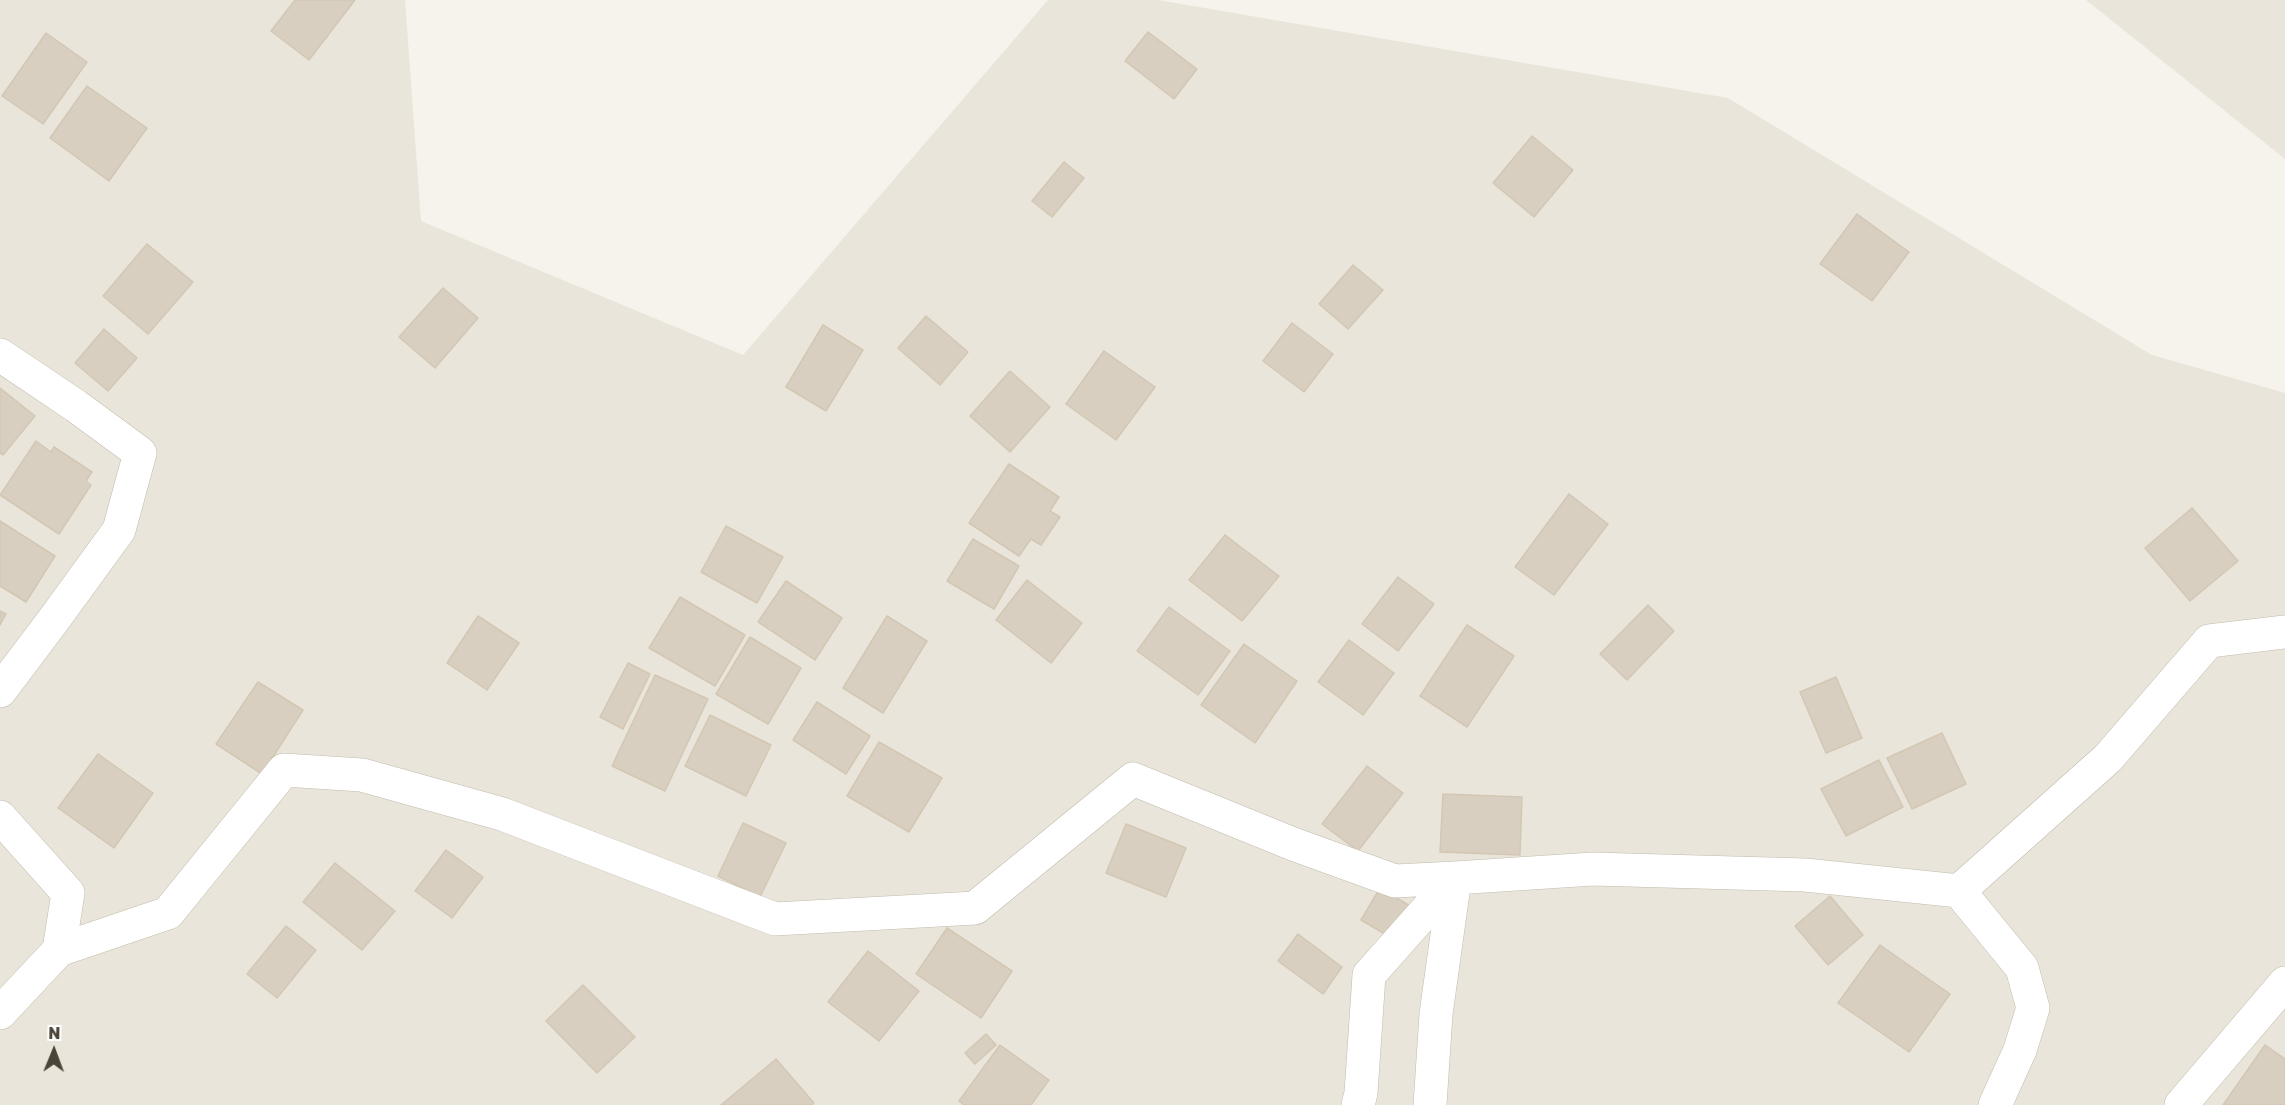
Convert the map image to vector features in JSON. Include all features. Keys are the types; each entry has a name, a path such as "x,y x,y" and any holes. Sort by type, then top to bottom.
{"street":[{"path":"0,355 76,406 140,453 118,530 0,691"},
{"path":"1959,891 2108,758 2209,641 2285,632"},
{"path":"0,1013 59,950 168,913 284,770 362,774 502,814 775,919 975,908 1133,779 1293,844 1395,881 1593,869 1805,875 1959,891 2022,968 2033,1008 2020,1050 1995,1105"},
{"path":"0,817 68,892 59,950"},
{"path":"1358,1105 1361,1093 1369,975 1455,878"},
{"path":"1430,1105 1436,1014 1455,878"},
{"path":"2181,1105 2285,983"}],"shaded area":[{"path":"0,0 405,0 421,221 743,355 1048,0 1158,0 1728,98 2152,355 2285,393 2285,1105 0,1105"},
{"path":"2086,0 2285,0 2285,159"}],"building":[{"path":"295,0 355,0 309,60 271,31"},
{"path":"1148,32 1197,69 1174,99 1125,61"},
{"path":"46,33 87,62 43,124 2,96"},
{"path":"87,86 147,128 109,181 50,138"},
{"path":"1532,136 1573,170 1534,217 1493,183"},
{"path":"1064,162 1084,178 1052,217 1032,201"},
{"path":"1857,214 1909,252 1872,301 1820,264"},
{"path":"147,244 193,282 148,334 103,296"},
{"path":"1353,265 1383,290 1348,329 1319,304"},
{"path":"443,288 478,318 435,368 399,337"},
{"path":"926,316 968,352 940,385 898,348"},
{"path":"1292,323 1333,354 1304,392 1263,361"},
{"path":"823,325 863,350 826,411 786,387"},
{"path":"104,329 137,358 108,391 75,363"},
{"path":"1104,351 1155,387 1116,440 1066,404"},
{"path":"1010,371 1050,407 1010,452 970,416"},
{"path":"0,388 35,416 3,455 0,453"},
{"path":"36,441 51,452 54,447 92,472 86,481 91,485 59,534 0,495"},
{"path":"1009,464 1059,497 1050,511 1060,517 1041,545 1031,539 1019,556 969,523"},
{"path":"1569,494 1608,524 1554,595 1515,567"},
{"path":"2192,508 2238,561 2190,601 2145,548"},
{"path":"0,521 55,556 26,602 0,586"},
{"path":"726,526 783,557 757,603 701,572"},
{"path":"1225,535 1279,576 1242,621 1189,580"},
{"path":"973,539 1019,566 994,609 947,581"},
{"path":"1398,577 1434,604 1398,651 1362,624"},
{"path":"1027,580 1082,623 1051,663 996,620"},
{"path":"786,581 842,618 815,660 758,622"},
{"path":"680,597 745,635 715,686 649,648"},
{"path":"1648,605 1674,631 1627,680 1600,654"},
{"path":"1169,607 1230,651 1198,695 1137,651"},
{"path":"0,611 6,614 0,625"},
{"path":"478,616 519,643 487,690 447,663"},
{"path":"887,616 927,641 883,713 843,688"},
{"path":"1467,625 1514,656 1467,727 1420,696"},
{"path":"750,637 801,668 768,724 716,694"},
{"path":"1349,640 1394,673 1363,715 1318,682"},
{"path":"1244,644 1297,681 1255,743 1201,705"},
{"path":"628,663 650,674 623,729 600,717"},
{"path":"655,675 708,699 665,791 612,766"},
{"path":"1836,677 1862,738 1826,753 1800,692"},
{"path":"258,682 303,710 262,774 216,744"},
{"path":"817,702 870,736 846,774 793,740"},
{"path":"710,715 771,745 746,796 685,766"},
{"path":"1942,733 1966,784 1912,809 1887,758"},
{"path":"879,742 942,778 909,832 847,796"},
{"path":"98,754 153,793 114,848 58,808"},
{"path":"1879,760 1903,807 1846,836 1821,789"},
{"path":"1367,766 1403,793 1358,851 1322,824"},
{"path":"1443,794 1522,797 1520,855 1440,852"},
{"path":"743,823 786,843 760,897 718,876"},
{"path":"1126,824 1186,848 1166,897 1106,873"},
{"path":"446,850 483,877 452,918 415,891"},
{"path":"335,863 395,911 362,950 303,902"},
{"path":"1380,888 1410,906 1390,937 1361,920"},
{"path":"1830,896 1863,935 1828,965 1795,926"},
{"path":"286,926 316,950 277,998 247,974"},
{"path":"947,928 1012,971 981,1018 916,974"},
{"path":"1298,934 1342,967 1323,994 1278,961"},
{"path":"1880,945 1950,994 1909,1052 1838,1003"},
{"path":"868,951 919,991 879,1041 828,1002"},
{"path":"583,985 635,1037 597,1073 546,1021"},
{"path":"986,1034 996,1045 975,1064 965,1053"},
{"path":"1000,1045 1049,1080 1031,1105 964,1105 959,1101"},
{"path":"2265,1045 2285,1059 2285,1105 2223,1105"},
{"path":"776,1059 814,1103 812,1105 721,1105"}]}
